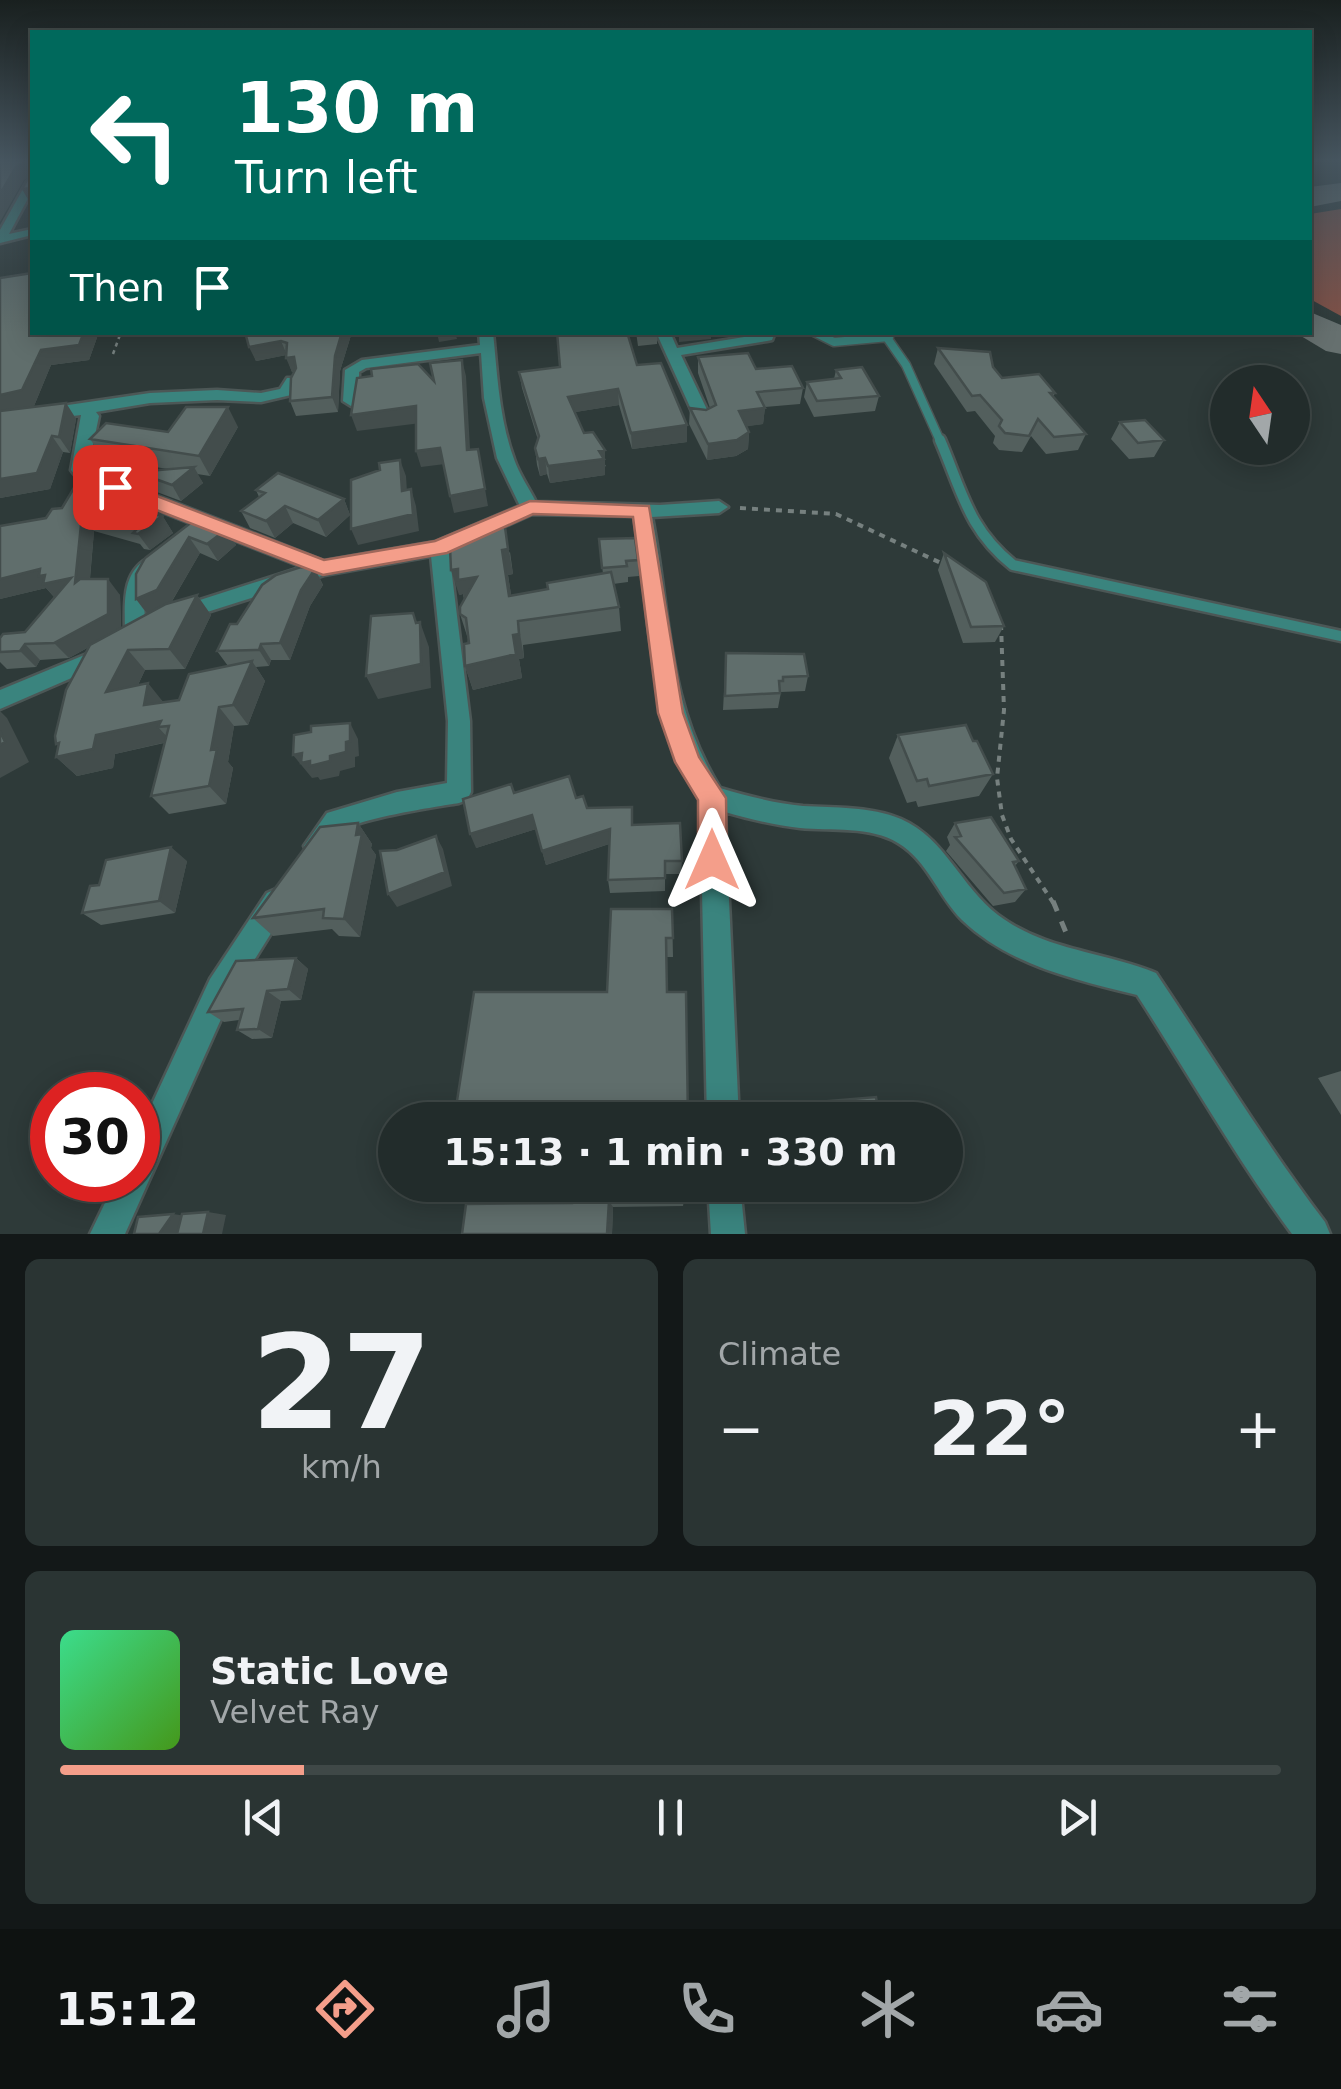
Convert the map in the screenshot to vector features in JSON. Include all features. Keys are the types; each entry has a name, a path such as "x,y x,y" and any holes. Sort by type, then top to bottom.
{"street":[{"path":"1,239 30,232"},
{"path":"665,335 703,418"},
{"path":"676,352 767,335"},
{"path":"351,401 352,370 362,364 488,340 492,398 505,458 530,508"},
{"path":"0,420 153,399 217,395 264,399 286,392 292,381"},
{"path":"85,410 91,416 80,461 79,470 84,476 189,534 323,568"},
{"path":"0,700 75,669 172,616 323,568 439,548 530,508 718,507"},
{"path":"642,510 671,713 688,762 712,798 722,1102"},
{"path":"135,634 134,588 143,572 189,534"},
{"path":"160,1121 220,989 251,936 336,821 397,802 459,792 459,721 439,548"},
{"path":"712,798 782,815 892,826 932,856 968,907 989,925 1076,969 1146,984 1235,1118 1258,1162 1314,1234"},
{"path":"111,1231 124,1202"},
{"path":"725,1202 728,1234"}],"lane":[{"path":"818,335 834,342 880,335"},
{"path":"887,335 905,364 975,526 988,545 1013,564 1341,636"}],"path":[{"path":"113,354 121,335"},
{"path":"718,507 836,514 914,547 956,571"},
{"path":"995,613 1004,635 1003,734 997,778 1002,815 1011,839 1052,898 1076,969"}],"shaded area":[{"path":"1312,218 1341,218 1341,316 1312,300"}],"building":[{"path":"30,273 30,335 83,335 79,345 41,350 22,390 0,395 0,278"},
{"path":"246,335 341,335 335,356 332,397 290,401 291,378 296,368 294,357 286,358 287,343 249,347"},
{"path":"557,335 628,335 637,365 661,363 687,425 631,433 618,389 568,397 584,433 593,432 605,450 599,451 604,459 548,466 545,458 538,459 535,448 539,436 519,372 560,367"},
{"path":"938,348 990,352 993,367 1002,378 1039,374 1055,393 1050,393 1086,434 1054,437 1038,419 1029,436 1005,433 999,426 1002,420 980,395 972,396"},
{"path":"748,353 756,369 792,366 803,388 757,392 765,408 739,411 749,432 737,440 708,444 690,408 706,410 716,405 698,357"},
{"path":"462,360 467,450 478,449 485,489 450,496 440,448 416,451 416,406 351,415 357,378 372,376 371,369 418,364 434,381 430,363"},
{"path":"862,367 879,396 817,401 807,382 841,378 836,370"},
{"path":"66,403 59,437 52,436 37,473 0,479 0,411"},
{"path":"186,407 228,407 199,456 90,439 106,423 168,432"},
{"path":"1145,420 1164,440 1138,443 1120,422"},
{"path":"400,460 402,491 411,489 413,514 351,529 351,480 380,470 379,463"},
{"path":"194,467 172,485 136,472"},
{"path":"278,473 344,499 318,520 285,506 266,521 241,511 265,493 256,490"},
{"path":"81,476 153,500 140,511 162,516 138,534 133,533 137,529 82,515 75,583 80,579 108,579 108,614 54,643 25,644 20,651 0,652 3,634 25,632 71,578 43,584 45,575 39,576 40,569 0,579 0,526 46,518 52,509 62,508"},
{"path":"197,518 227,529 207,544 189,537 157,590 136,599 136,574 145,558"},
{"path":"505,527 508,549 502,550 509,596 548,589 547,583 611,572 619,607 518,621 519,634 513,635 516,654 465,666 464,644 469,643 466,618 460,614 460,607 477,577 458,580 458,569 451,570 450,547 456,546 455,535"},
{"path":"635,538 638,560 626,561 627,566 602,568 599,539"},
{"path":"944,553 986,582 1004,626 971,627"},
{"path":"301,567 315,569 301,590 280,643 261,644 259,650 217,651 230,624 237,624 262,585 276,575"},
{"path":"197,595 169,649 128,650 106,692 148,683 144,705 179,700 189,674 252,661 233,705 219,707 211,750 217,749 209,786 151,796 169,726 158,727 161,721 96,735 93,749 56,757 59,743 56,744 55,736 66,690 90,645 166,604"},
{"path":"413,613 416,623 420,622 421,664 366,676 371,616"},
{"path":"726,653 804,654 808,676 783,677 779,681 780,693 725,696"},
{"path":"350,723 346,752 330,756 330,761 310,766 310,761 301,763 302,753 293,755 294,735 311,732 311,726"},
{"path":"966,725 993,774 929,786 927,779 917,781 898,735"},
{"path":"569,776 576,798 583,796 587,808 632,807 632,825 680,823 682,861 665,861 665,878 608,880 610,829 542,851 532,815 470,834 463,799 511,784 514,793"},
{"path":"991,817 1019,861 1013,862 1026,889 1004,893 955,837 961,836 955,823"},
{"path":"358,823 356,835 362,834 344,919 323,918 324,909 253,918 320,827"},
{"path":"436,836 445,872 388,894 380,851 397,850"},
{"path":"171,847 159,901 82,913 90,886 99,885 106,860"},
{"path":"611,909 672,909 673,938 666,938 667,992 686,992 688,1102 457,1102 474,992 607,992"},
{"path":"296,958 288,989 267,991 258,1029 237,1030 243,1009 208,1012 236,961"},
{"path":"876,1097 877,1102 817,1102"},
{"path":"609,1202 607,1234 462,1234 466,1204"},
{"path":"208,1212 203,1234 177,1234 182,1214"},
{"path":"173,1214 159,1234 134,1234 138,1217"}],"taxiway":[{"path":"1312,325 1341,342"}],"route":[{"path":"115,487 323,568 439,548 530,508 642,510 671,713 688,762 712,798 712,860"}]}
